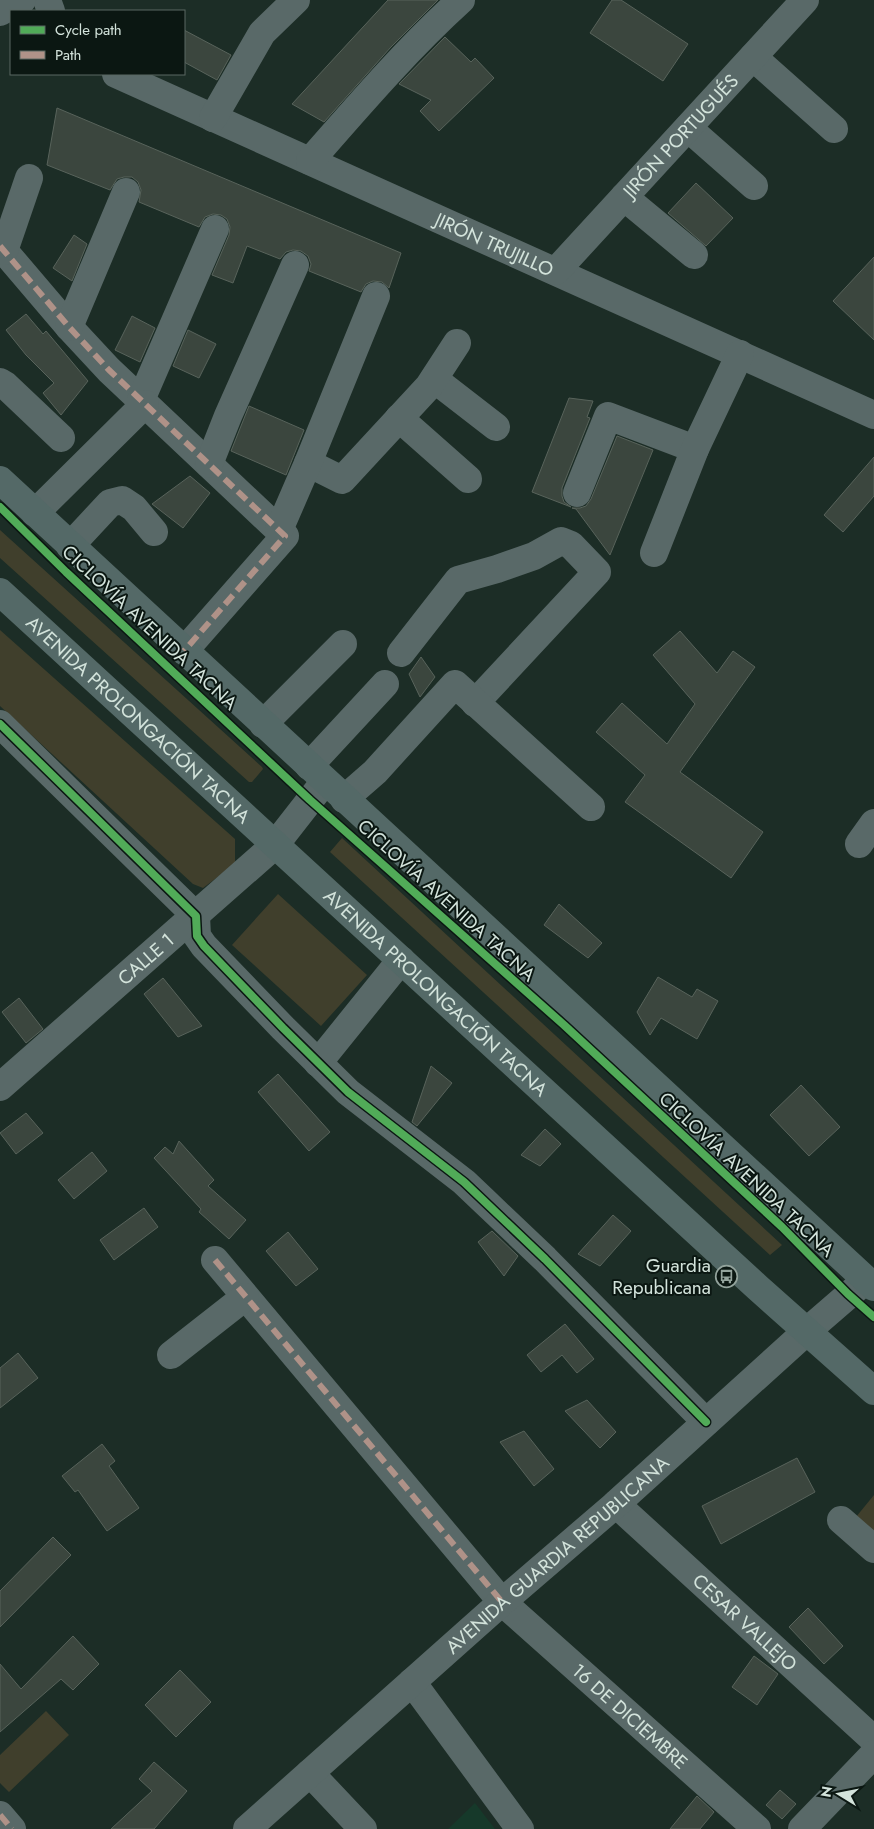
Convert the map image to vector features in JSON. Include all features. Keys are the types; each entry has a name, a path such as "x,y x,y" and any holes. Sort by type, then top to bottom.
{"main road":[{"path":"0,480 870,1283"},
{"name":"AVENIDA PROLONGACIÓN TACNA","path":"0,592 757,1287 874,1391"}],"street":[{"path":"0,12 22,0"},
{"path":"213,118 262,33 296,0"},
{"path":"310,161 431,27 461,0"},
{"name":"JIRÓN PORTUGUÉS","path":"556,271 805,0"},
{"path":"753,57 834,129"},
{"name":"JIRÓN TRUJILLO","path":"118,75 874,415"},
{"path":"688,128 754,186"},
{"path":"29,178 2,248 69,327 109,370 285,536 184,651"},
{"path":"69,327 126,192"},
{"path":"624,197 694,255"},
{"path":"35,513 143,402 215,229"},
{"path":"209,464 228,416 295,265"},
{"path":"279,530 308,464 376,296"},
{"path":"308,464 342,480 434,379 457,343"},
{"path":"654,553 695,449 740,354"},
{"path":"434,379 496,427"},
{"path":"0,382 61,438"},
{"path":"577,493 608,416 695,449"},
{"path":"399,418 468,479"},
{"path":"70,546 110,503 122,500 134,508 154,532"},
{"path":"401,653 458,580 534,556 561,542 571,545 597,572 475,703"},
{"path":"263,724 343,644"},
{"name":"CALLE 1","path":"0,1088 275,845 317,773 385,684"},
{"path":"344,798 375,772 455,684 592,807"},
{"path":"0,724 196,916 197,936 204,946 318,1063 348,1092 464,1182 484,1200 706,1422"},
{"path":"318,1063 401,960"},
{"name":"16 DE DICIEMBRE","path":"215,1260 502,1602 757,1829"},
{"name":"AVENIDA GUARDIA REPUBLICANA","path":"247,1829 502,1602 616,1504 808,1331 870,1283"},
{"path":"172,1356 245,1297"},
{"name":"CESAR VALLEJO","path":"616,1504 874,1740"},
{"path":"841,1520 874,1549"},
{"path":"412,1682 520,1829"},
{"path":"802,1829 874,1754"},
{"path":"310,1773 363,1829"},
{"path":"0,1815 12,1829"}],"shaded area":[{"path":"0,530 262,767 263,769 252,782 249,782 0,558"},
{"path":"0,630 235,839 235,864 203,888 193,884 0,706"},
{"path":"342,838 782,1245 770,1255 330,852"},
{"path":"278,894 367,975 321,1026 232,945"},
{"path":"874,1495 874,1533 856,1517"},
{"path":"46,1711 69,1735 9,1792 0,1783 0,1755"},
{"path":"475,1803 495,1829 448,1829"}],"building":[{"path":"388,0 438,0 391,47 324,122 292,104"},
{"path":"612,0 621,0 688,44 663,81 590,33"},
{"path":"185,31 231,55 217,80 185,63"},
{"path":"445,37 471,62 475,58 494,78 439,131 420,111 431,100 399,84"},
{"path":"57,108 401,253 389,288 382,282 373,281 366,284 361,292 309,271 311,264 308,256 301,251 293,250 286,252 280,259 247,246 233,283 212,275 229,235 230,227 227,219 221,215 213,214 205,217 199,227 139,202 141,190 138,182 132,177 117,179 110,190 47,165"},
{"path":"696,183 733,218 706,246 668,213"},
{"path":"74,235 87,244 72,281 53,268"},
{"path":"874,257 874,340 833,301"},
{"path":"26,314 43,334 46,331 88,381 61,415 43,393 54,383 26,355 6,330"},
{"path":"132,316 155,328 140,362 115,350"},
{"path":"188,330 216,344 199,378 173,366"},
{"path":"569,398 593,401 587,417 590,418 562,488 564,502 571,507 532,492"},
{"path":"249,406 304,430 286,475 231,451"},
{"path":"617,436 653,450 610,555 576,509 572,508 586,506 591,499"},
{"path":"874,457 874,496 843,532 824,515"},
{"path":"190,476 210,493 183,528 152,504"},
{"path":"680,631 717,673 733,651 755,667 680,772 763,832 731,878 625,802 645,775 596,732 622,703 667,744 695,704 653,655"},
{"path":"421,657 435,677 420,697 409,674"},
{"path":"559,904 602,943 588,958 544,925"},
{"path":"658,977 692,997 697,989 718,1001 697,1039 661,1018 650,1035 637,1012"},
{"path":"163,978 202,1026 178,1037 144,994"},
{"path":"19,998 43,1029 26,1043 2,1012"},
{"path":"431,1066 452,1083 417,1126 412,1122"},
{"path":"278,1074 330,1132 309,1151 258,1092"},
{"path":"801,1085 840,1127 809,1156 770,1115"},
{"path":"26,1113 43,1133 16,1154 0,1133"},
{"path":"545,1129 561,1144 540,1166 521,1155"},
{"path":"179,1141 214,1180 208,1186 246,1220 229,1239 199,1212 201,1209 154,1158 165,1147 173,1154"},
{"path":"92,1152 107,1171 74,1199 58,1180"},
{"path":"144,1208 158,1227 114,1260 100,1240"},
{"path":"613,1215 631,1231 600,1266 578,1254"},
{"path":"492,1231 518,1256 504,1276 478,1242"},
{"path":"288,1232 318,1269 296,1286 266,1251"},
{"path":"565,1324 594,1359 577,1373 562,1355 541,1372 527,1355"},
{"path":"18,1353 38,1378 0,1408 0,1368"},
{"path":"587,1400 616,1432 600,1448 565,1411"},
{"path":"524,1431 554,1469 534,1486 500,1442"},
{"path":"102,1444 115,1461 109,1466 139,1508 107,1531 78,1490 75,1492 62,1476"},
{"path":"797,1458 815,1492 721,1544 702,1506"},
{"path":"53,1537 71,1555 0,1627 0,1591"},
{"path":"808,1608 843,1646 824,1664 789,1627"},
{"path":"73,1636 99,1664 73,1690 61,1679 0,1732 0,1664 21,1689"},
{"path":"754,1656 778,1674 757,1705 732,1687"},
{"path":"180,1670 211,1702 176,1737 145,1705"},
{"path":"154,1762 187,1791 154,1829 111,1829 152,1791 139,1779"},
{"path":"780,1790 796,1804 782,1819 766,1805"},
{"path":"697,1796 714,1812 700,1829 670,1829"}],"marked path":[{"path":"0,246 69,327 109,370 285,536 184,651"},
{"path":"215,1260 502,1602"},
{"path":"0,1815 12,1829"}],"cycle path":[{"name":"CICLOVÍA AVENIDA TACNA","path":"0,507 66,572 310,800 564,1025 782,1227 848,1294 874,1317"},
{"path":"0,724 196,916 197,936 204,946 283,1028 348,1092 464,1182 545,1259 706,1422"}],"place":[{"name":"Guardia Republicana","path":"727,1276"}]}
